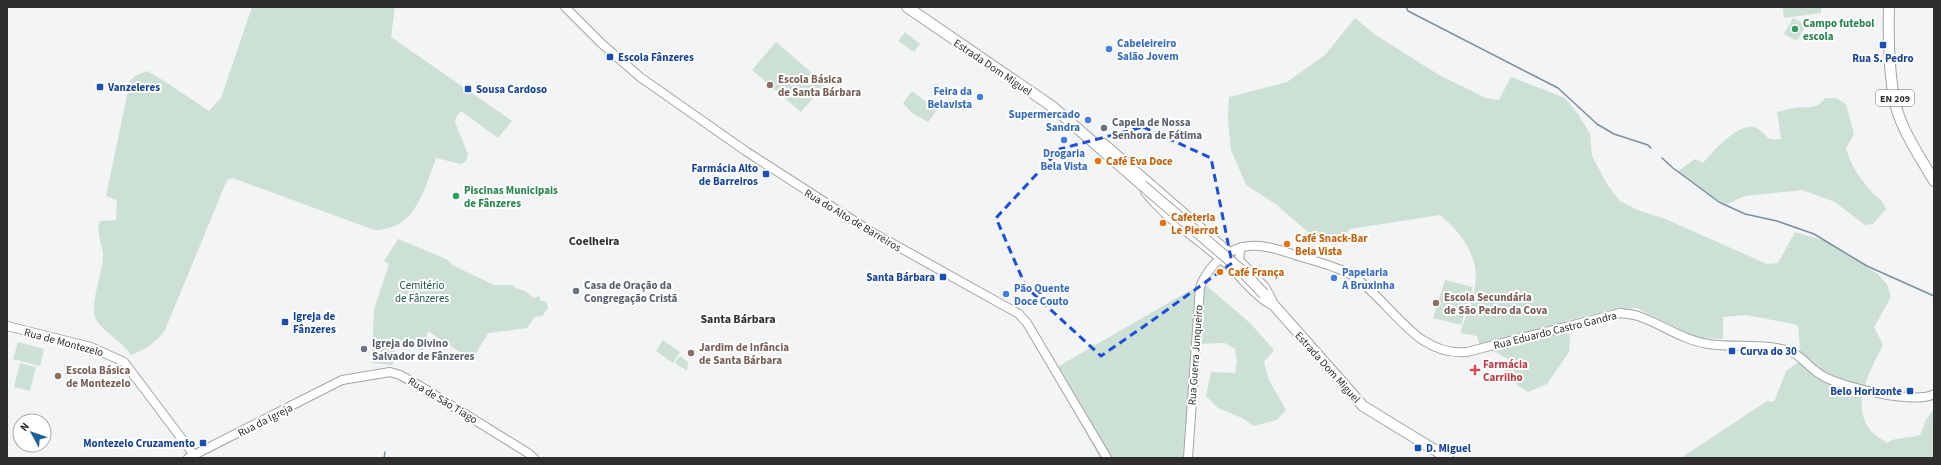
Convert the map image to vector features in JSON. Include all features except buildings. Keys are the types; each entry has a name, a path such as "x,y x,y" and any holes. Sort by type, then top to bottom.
{"main road":[{"name":"Estrada Dom Miguel","path":"907,7 1053,107 1241,270 1363,406 1448,458"},
{"name":"EN 209","path":"1889,7 1890,54 1894,98 1905,130 1934,181"}],"street":[{"name":"Rua do Alto de Barreiros","path":"565,7 598,40 640,77 753,156 870,230 1019,314 1027,324 1107,458"},
{"name":"Estrada Dom Miguel","path":"1096,144 1101,142 1104,143 1228,253 1239,260 1268,290 1274,306"},
{"name":"Estrada Dom Miguel","path":"1142,185 1145,192 1156,204 1228,266 1260,298 1274,306"},
{"name":"Rua Eduardo Castro Gandra","path":"1219,259 1228,253 1248,246 1262,247 1330,266 1351,275 1373,292 1420,340 1435,348 1456,353 1467,352 1620,313 1637,315 1686,338 1708,344 1746,345 1786,350 1796,354 1820,375 1836,383 1910,397 1929,397 1934,394"},
{"path":"1239,260 1242,247"},
{"name":"Rua Guerra Junqueiro","path":"1188,458 1200,287 1208,271 1219,259"},
{"name":"Rua de Montezelo","path":"7,326 91,347 106,352 124,362 191,456"},
{"name":"Rua de São Tiago","path":"342,380 390,372 400,375 528,452 534,458"},
{"name":"Rua da Igreja","path":"191,456 342,380"}],"highlighted area":[{"path":"1143,127 1211,158 1232,263 1101,356 1026,287 996,218 1060,149"}],"green space":[{"path":"252,7 395,7 391,37 512,121 498,138 461,111 456,117 455,122 468,154 466,161 461,164 436,158 422,195 416,206 409,216 400,223 388,228 374,230 233,178 227,180 165,330 158,339 150,345 131,355 123,345 97,322 94,311 95,295 103,256 98,230 100,221 116,220 117,200 106,196 130,81 135,76 147,71 209,111 221,98"},
{"path":"1783,7 1821,7 1821,13 1784,18"},
{"path":"1355,18 1374,34 1439,75 1486,98 1499,100 1511,77 1565,98 1578,114 1590,134 1592,156 1607,184 1620,201 1640,211 1663,218 1767,264 1778,263 1795,232 1826,241 1878,274 1887,284 1891,297 1874,327 1883,345 1864,387 1862,409 1864,420 1872,432 1887,443 1899,438 1920,435 1926,420 1934,409 1934,458 1681,458 1767,401 1774,402 1786,371 1801,360 1798,325 1747,315 1723,317 1723,339 1696,338 1637,308 1611,310 1566,321 1570,336 1569,352 1547,384 1528,392 1518,386 1503,369 1508,359 1479,343 1477,336 1460,333 1474,292 1476,275 1475,265 1472,255 1462,237 1440,215 1350,229 1336,245 1310,234 1277,205 1246,185 1231,150 1228,120 1229,97 1287,82 1325,55"},
{"name":"Campo futebol escola","path":"1793,18 1806,25 1797,41 1784,34"},
{"path":"905,32 920,44 914,52 898,41"},
{"path":"776,42 825,84 801,112 752,70"},
{"path":"912,91 937,110 928,122 912,113 903,103"},
{"path":"1825,98 1836,98 1846,104 1854,134 1846,148 1850,160 1858,175 1870,190 1881,200 1886,209 1873,224 1865,225 1835,202 1802,190 1745,196 1727,204 1713,198 1678,171 1695,159 1703,163 1728,138 1744,128 1751,127 1758,129 1770,139 1781,139 1777,112 1793,108 1815,106 1822,102"},
{"name":"Cemitério de Fânzeres","path":"398,239 448,260 452,265 494,285 514,285 515,288 525,291 534,298 539,296 541,301 546,301 548,308 542,316 535,317 527,328 488,333 472,360 428,331 423,351 396,341 393,365 372,363 374,309 389,264 384,261"},
{"path":"1445,280 1473,287 1461,325 1433,318"},
{"path":"1207,286 1251,324 1274,350 1264,362 1269,380 1286,410 1277,420 1253,426 1244,419 1218,408 1206,396 1211,372 1235,373 1237,361 1235,349 1225,343 1191,344 1184,458 1100,458 1052,373 1059,366 1189,291"},
{"path":"663,340 680,352 673,363 656,351"},
{"path":"18,342 44,349 40,366 13,359"},
{"path":"680,356 688,362 687,371 675,363"},
{"path":"20,363 36,367 30,391 14,387"}],"waterway":[{"path":"1406,7 1408,11 1558,88 1597,124 1614,134 1648,145 1651,148"},
{"path":"1662,158 1719,202 1745,214 1777,221 1814,234 1867,266 1934,296"},
{"path":"384,458 385,452"}],"place":[{"name":"Campo futebol escola","path":"1795,29"},
{"name":"Rua S. Pedro","path":"1883,45"},
{"name":"Cabeleireiro Salão Jovem","path":"1109,49"},
{"name":"Escola Fânzeres","path":"610,57"},
{"name":"Escola Básica de Santa Bárbara","path":"770,85"},
{"name":"Vanzeleres","path":"100,87"},
{"name":"Sousa Cardoso","path":"468,89"},
{"name":"Feira da Belavista","path":"980,97"},
{"name":"Supermercado Sandra","path":"1088,120"},
{"name":"Capela de Nossa Senhora de Fátima","path":"1104,128"},
{"name":"Drogaria Bela Vista","path":"1064,140"},
{"name":"Café Eva Doce","path":"1098,161"},
{"name":"Farmácia Alto de Barreiros","path":"766,174"},
{"name":"Piscinas Municipais de Fânzeres","path":"456,196"},
{"name":"Cafeteria Le Pierrot","path":"1163,223"},
{"name":"Café Snack-Bar Bela Vista","path":"1287,244"},
{"name":"Café França","path":"1220,272"},
{"name":"Santa Bárbara","path":"943,277"},
{"name":"Papelaria A Bruxinha","path":"1334,278"},
{"name":"Casa de Oração da Congregação Cristã","path":"576,291"},
{"name":"Pão Quente Doce Couto","path":"1006,294"},
{"name":"Escola Secundária de São Pedro da Cova","path":"1436,303"},
{"name":"Igreja de Fânzeres","path":"285,322"},
{"name":"Igreja do Divino Salvador de Fânzeres","path":"364,349"},
{"name":"Curva do 30","path":"1732,351"},
{"name":"Jardim de Infância de Santa Bárbara","path":"691,353"},
{"name":"Farmácia Carrilho","path":"1475,370"},
{"name":"Escola Básica de Montezelo","path":"58,376"},
{"name":"Belo Horizonte","path":"1910,391"},
{"name":"Montezelo Cruzamento","path":"203,443"},
{"name":"D. Miguel","path":"1418,448"}],"district":[{"name":"Coelheira","path":"594,241"},
{"name":"Santa Bárbara","path":"738,319"}]}
